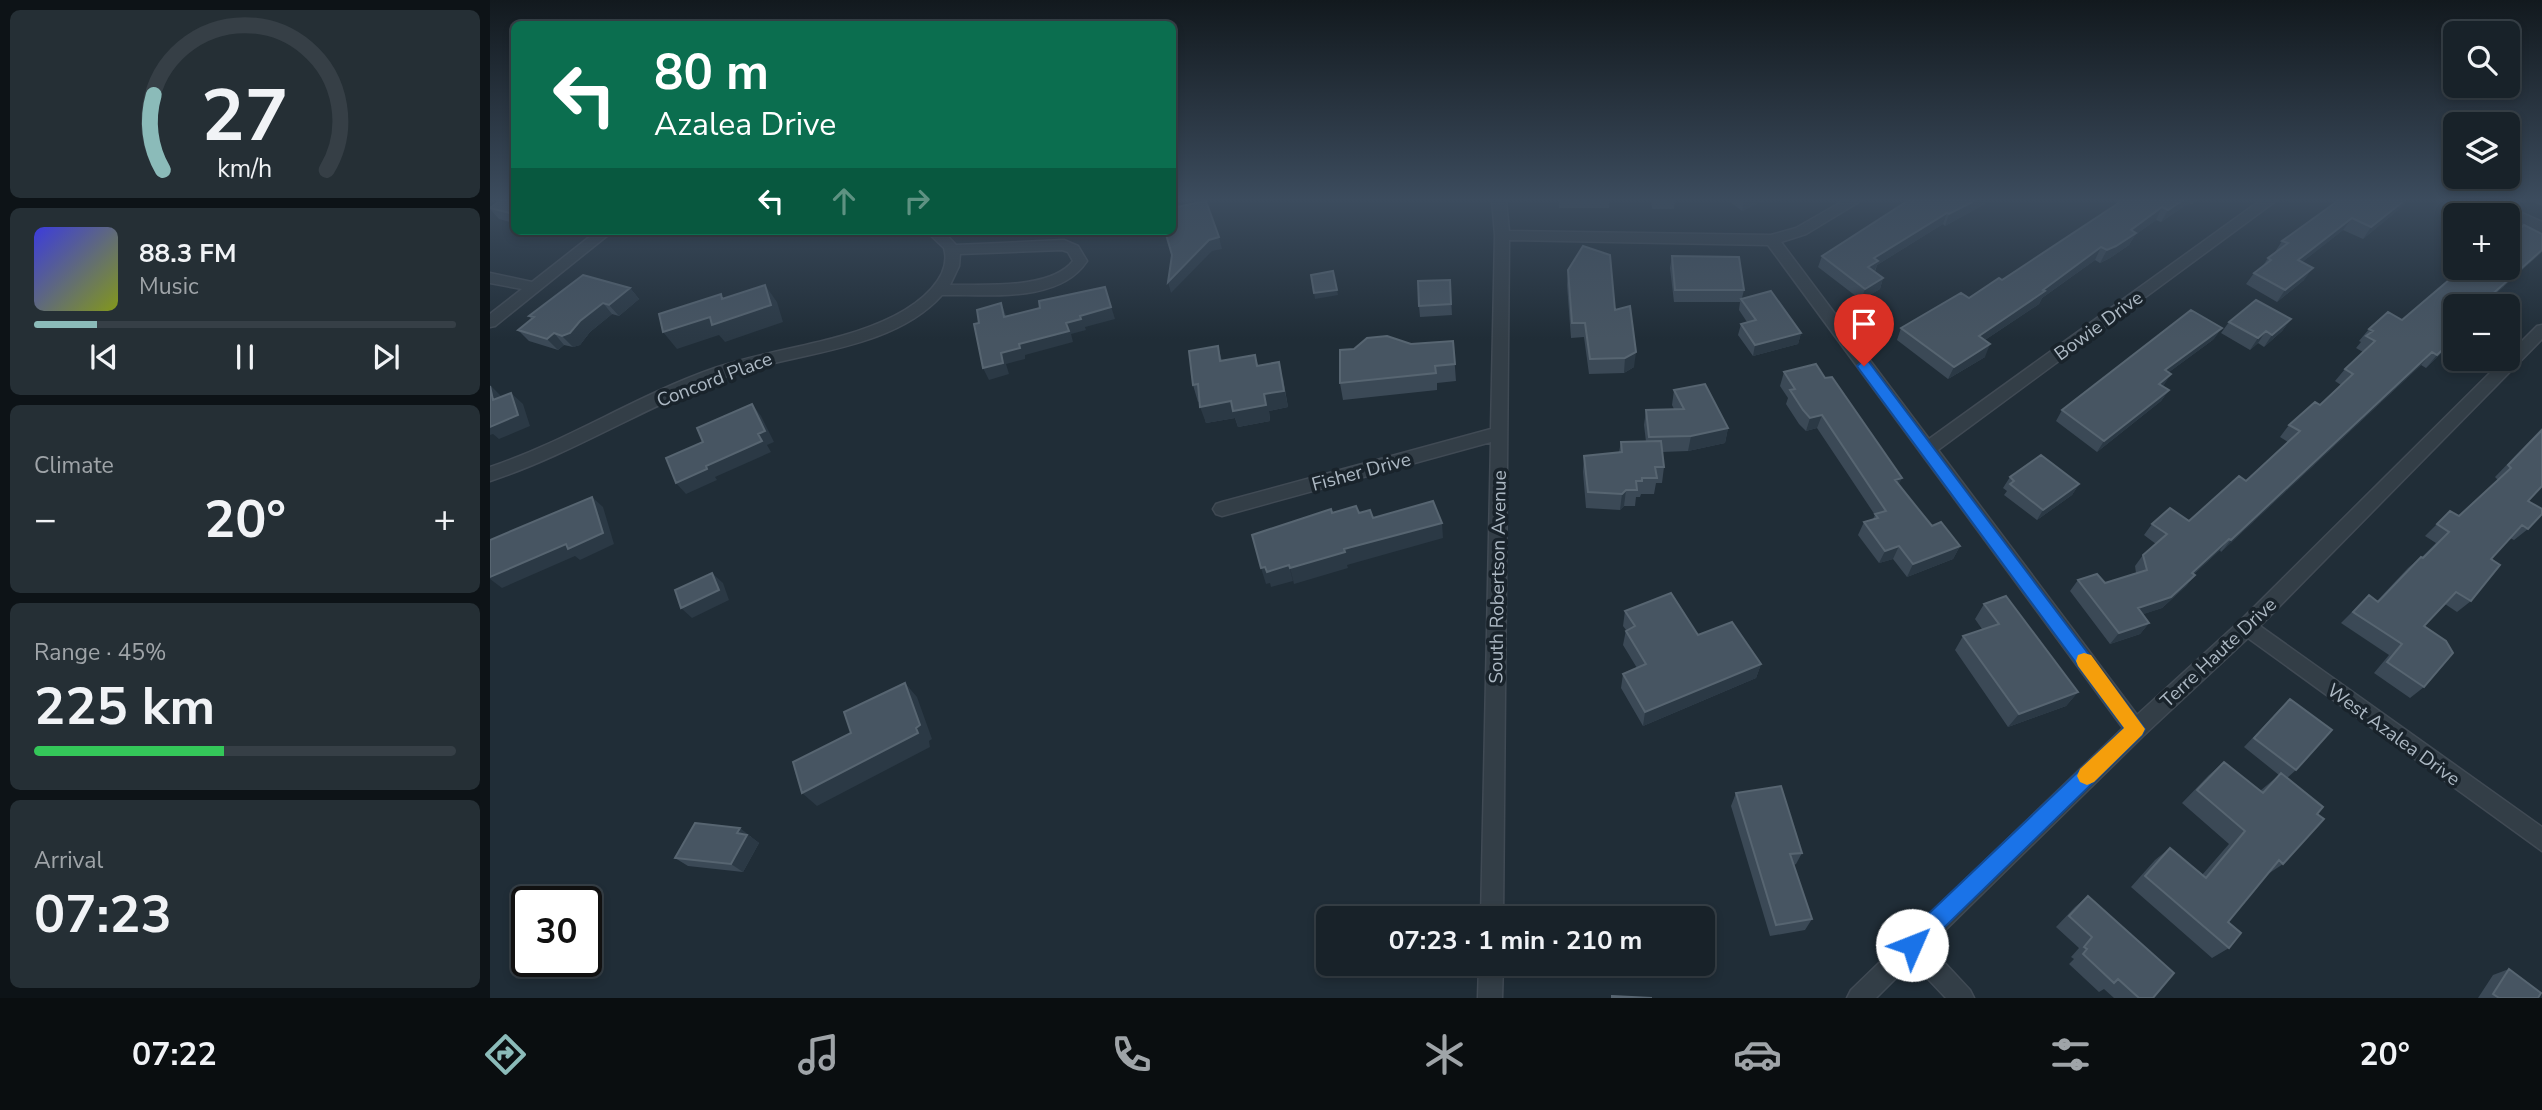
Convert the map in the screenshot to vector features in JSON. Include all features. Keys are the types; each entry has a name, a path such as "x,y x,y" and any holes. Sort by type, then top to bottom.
{"street":[{"path":"490,321 587,247"},
{"path":"950,247 952,250 1029,247"},
{"path":"938,290 1051,283 1071,274 1080,261 1073,248 1069,247"},
{"name":"South Robertson Avenue","path":"1492,906 1502,247"},
{"path":"1777,247 2136,729"},
{"name":"Bowie Drive","path":"1926,450 2206,247"},
{"name":"Concord Place","path":"490,474 572,444 662,397 720,372 775,355 878,330 909,315 938,290 950,271 952,250"},
{"path":"490,273 534,287"},
{"name":"Terre Haute Drive","path":"1859,998 2136,729 2247,627 2542,330"},
{"name":"Fisher Drive","path":"1222,509 1500,433"},
{"name":"West Azalea Drive","path":"2247,627 2542,840"},
{"path":"1912,945 1962,998"},
{"path":"1490,998 1491,976"}],"building":[{"path":"1170,247 1203,247 1168,282 1172,255"},
{"path":"1583,247 1610,255 1615,310 1630,306 1636,352 1625,358 1590,359 1585,323 1572,323 1568,270"},
{"path":"1837,247 1893,247 1874,258 1878,261 1868,267 1883,278 1865,289 1822,256"},
{"path":"2053,247 2115,247 2107,250 2101,247 2043,290 2045,291 1979,336 1990,344 1954,367 1901,328 1961,293 1969,298 1999,278 2002,280"},
{"path":"2283,247 2315,247 2298,260 2313,268 2285,290 2254,273 2271,260 2268,258"},
{"path":"2520,247 2542,247 2542,250 2520,270"},
{"path":"1672,256 1739,257 1744,290 1675,290"},
{"path":"1333,271 1337,290 1314,293 1311,275"},
{"path":"583,275 630,288 609,305 603,303 580,321 570,333 562,336 554,333 547,339 518,330 534,317 529,316"},
{"path":"1450,280 1451,304 1419,306 1418,281"},
{"path":"2449,280 2508,280 2492,294 2443,294 2443,349 2437,355 2432,352 2231,540 2192,573 2195,575 2171,597 2138,608 2149,623 2119,633 2078,580 2097,574 2105,583 2147,570 2143,555 2167,534 2152,524 2170,508 2189,521 2239,476 2246,481 2300,431 2289,425 2315,402 2320,405 2353,374 2345,369 2375,341 2366,336 2373,331 2369,329 2388,312 2402,320"},
{"path":"765,285 771,305 712,325 710,317 663,332 659,314 721,294 722,299"},
{"path":"1105,287 1111,307 1066,323 1069,331 1019,344 1020,348 1001,353 1003,363 983,368 974,324 979,323 977,310 1001,303 1004,317 1040,308 1039,301"},
{"path":"1771,291 1801,333 1755,345 1741,324 1756,320 1741,299"},
{"path":"2256,300 2291,319 2272,335 2266,331 2258,338 2229,322"},
{"path":"2191,310 2222,328 2165,370 2171,374 2159,384 2169,390 2104,441 2062,410"},
{"path":"1387,336 1411,344 1453,341 1455,364 1435,366 1436,373 1340,383 1340,350 1354,349 1367,338"},
{"path":"1218,346 1220,361 1255,355 1257,366 1279,362 1284,391 1264,394 1266,405 1233,411 1231,401 1200,407 1198,384 1193,385 1189,351"},
{"path":"1816,364 1825,378 1832,377 1902,478 1895,480 1932,526 1941,522 1960,546 1913,564 1899,546 1885,551 1864,522 1878,518 1875,514 1886,511 1822,415 1810,418 1790,390 1795,389 1784,372"},
{"path":"1705,384 1728,428 1691,436 1649,437 1646,410 1684,409 1674,390"},
{"path":"490,386 493,400 511,393 518,415 490,427"},
{"path":"752,404 765,431 758,434 762,441 706,466 707,469 676,483 666,458 703,442 697,428"},
{"path":"2542,430 2542,486 2528,501 2542,509 2542,514 2528,529 2522,525 2491,559 2500,565 2471,601 2456,592 2424,626 2446,641 2453,653 2424,687 2387,662 2402,644 2353,612 2369,595 2378,602 2449,532 2437,524 2450,511 2459,516 2511,468 2508,465"},
{"path":"1661,441 1664,467 1655,467 1657,478 1642,478 1642,481 1636,481 1637,490 1626,490 1622,494 1588,492 1584,456 1622,452 1621,442"},
{"path":"2041,455 2079,484 2043,510 2010,484 2014,481 2010,477"},
{"path":"592,497 603,533 568,549 566,544 490,577 490,540"},
{"path":"1433,501 1442,523 1344,549 1345,552 1290,568 1289,565 1267,572 1265,567 1261,568 1252,535 1331,509 1332,513 1356,506 1359,513 1370,510 1373,518"},
{"path":"712,573 719,590 681,608 675,590"},
{"path":"1671,593 1698,635 1732,622 1761,664 1645,712 1623,674 1646,664 1626,631 1635,626 1625,611"},
{"path":"2006,596 2078,692 2019,714 1963,636 1999,624 1984,604"},
{"path":"905,683 920,725 916,728 918,733 802,793 793,762 851,733 844,712"},
{"path":"2290,699 2332,730 2296,770 2254,738"},
{"path":"2224,762 2263,793 2281,773 2323,807 2317,814 2324,819 2283,864 2279,860 2228,922 2241,933 2229,948 2145,876 2170,848 2206,878 2245,831 2197,790"},
{"path":"1781,786 1802,853 1790,854 1812,919 1776,925 1736,793"},
{"path":"695,823 740,828 737,833 747,835 731,864 675,858"},
{"path":"2088,896 2174,973 2153,998 2139,998 2118,979 2114,983 2083,954 2087,949 2084,947 2092,937 2069,916"},
{"path":"2509,969 2541,993 2538,998 2499,998 2493,994"},
{"path":"1612,996 1652,998 1612,998"}],"slow traffic":[{"path":"2084,661 2136,729 2087,776"}],"route":[{"path":"1864,366 2136,729 1912,945"}]}
